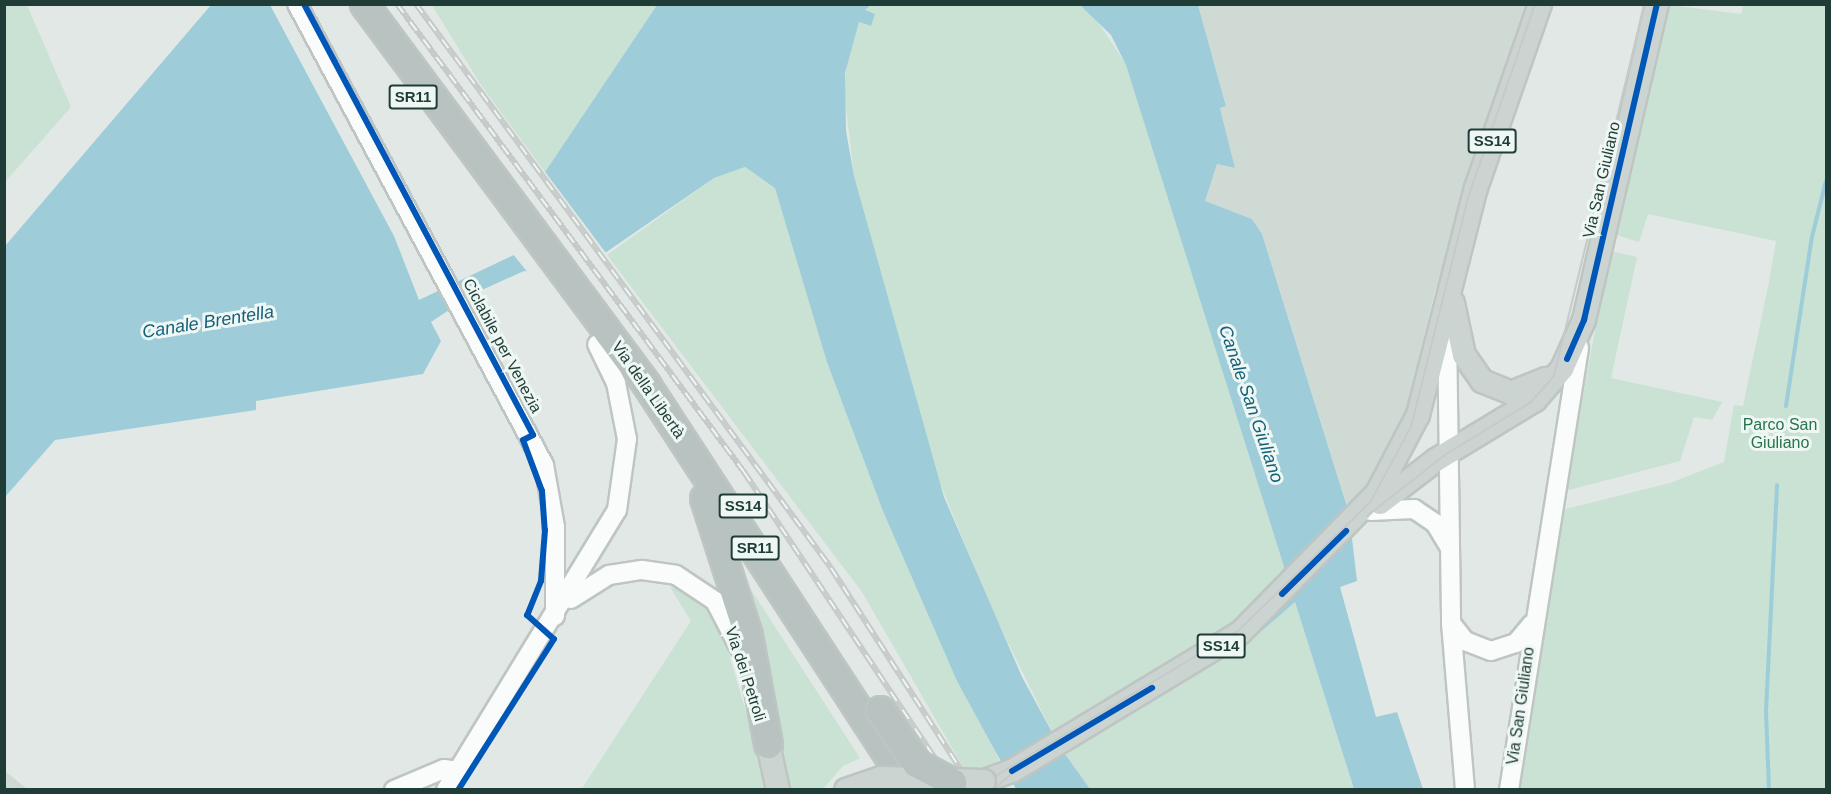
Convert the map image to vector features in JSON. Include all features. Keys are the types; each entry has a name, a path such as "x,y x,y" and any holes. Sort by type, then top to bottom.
{"highway":[{"name":"Via della Libertà","path":"345,4 488,185 774,575 911,789"},
{"name":"Via della Libertà","path":"364,4 488,185"},
{"name":"Via della Libertà","path":"586,316 597,344 704,498 892,789"},
{"name":"SS14","path":"586,316 712,463 916,763 952,782"},
{"name":"SS14","path":"704,498 746,624 768,744"}],"main road":[{"name":"SS14","path":"846,789 881,778 952,782 984,781 1012,771 1228,642 1282,594 1355,522 1408,441 1451,289 1476,188 1540,4"},
{"name":"Via San Giuliano","path":"1355,522 1448,453 1540,396 1567,359 1584,320 1657,4"},
{"name":"SS14","path":"1451,289 1460,345 1471,369 1489,386 1511,393 1527,390 1567,359"},
{"name":"SS14","path":"768,744 778,789"},
{"name":"SS14","path":"992,789 1012,771"}],"street":[{"path":"297,4 446,283 470,323 549,484 555,527 558,612"},
{"path":"1451,289 1449,552 1451,623 1465,789"},
{"name":"Via San Giuliano","path":"1509,789 1533,623 1584,320"},
{"name":"Via dei Petroli","path":"446,789 558,612 617,510 627,464 620,397 597,344"},
{"path":"1355,522 1398,506 1420,512 1440,528 1449,552"},
{"path":"587,563 600,579"},
{"name":"Via dei Petroli","path":"558,612 600,579 659,571 691,580 715,601 734,632 768,744"},
{"name":"Via San Giuliano","path":"1451,623 1459,637 1491,651 1516,643 1533,623"},
{"path":"394,789 444,769 458,771"}],"shaded area":[{"path":"1198,5 1527,5 1435,291 1404,421 1373,484 1348,509 1262,234 1252,219 1204,201 1217,164 1235,168 1220,107 1226,105"},
{"path":"5,771 27,789 5,789"}],"green space":[{"path":"5,4 27,5 71,107 5,182"},
{"path":"432,5 657,5 545,172 481,85"},
{"path":"871,5 1080,5 1094,16 1127,66 1286,573 1233,621 1053,734 991,608 930,459 854,176 844,90 848,51 859,22 870,26 865,10"},
{"name":"Parco San Giuliano","path":"1670,5 1741,14 1743,5 1826,5 1826,789 1518,790 1558,511 1670,483 1724,462 1734,405 1743,406 1769,282 1776,241 1648,214 1639,242 1614,234"},
{"path":"745,167 775,187 842,400 1001,765 965,770 862,592 607,255 714,178"},
{"path":"1610,251 1637,257 1611,378 1722,402 1712,420 1694,417 1680,461 1565,491"},
{"path":"748,585 860,758 843,766 823,789 785,789"},
{"path":"670,587 693,594 718,618 769,789 581,790 691,621"},
{"path":"1295,602 1354,789 1090,789 1065,754 1256,636"}],"water":[{"path":"211,5 270,5 394,236 419,300 520,252 545,172 657,5 871,5 865,10 875,14 871,26 859,22 845,73 846,131 854,176 944,497 1022,677 1053,734 1233,621 1286,573 1126,65 1111,35 1080,5 1198,5 1226,106 1220,108 1235,168 1217,164 1205,201 1252,219 1262,234 1349,513 1357,581 1340,587 1376,717 1397,712 1423,789 1354,789 1295,602 1256,636 1065,754 1090,789 1016,789 957,681 883,511 827,362 775,188 745,167 714,178 573,275 524,271 473,294 431,322 441,341 423,374 256,401 256,410 55,440 5,497 5,246"}],"pier":[{"path":"543,169 609,257 574,278 529,274 512,253 521,242 524,197"}],"waterway":[{"path":"1786,406 1812,237 1826,181"},
{"path":"1769,790 1766,711 1777,485"}],"tram line":[{"path":"850,790 871,780 963,784 994,777 1238,631 1371,501 1411,427 1468,198 1535,4"},
{"path":"1367,516 1445,455 1530,403 1554,376 1645,4"},
{"path":"993,790 1010,775"}],"railway":[{"path":"397,4 744,472 956,790"},
{"path":"416,4 831,568 974,790"}],"cycle path":[{"name":"Ciclabile per Venezia","path":"304,4 533,435 523,440 542,491 545,530 541,581 527,615 554,639 458,790"},
{"path":"1567,359 1584,320 1657,4"},
{"path":"1282,594 1346,531"},
{"path":"1012,771 1152,688"}],"water label":[{"name":"Canale Brentella","path":"208,322"},
{"name":"Canale San Giuliano","path":"1251,404"}]}
